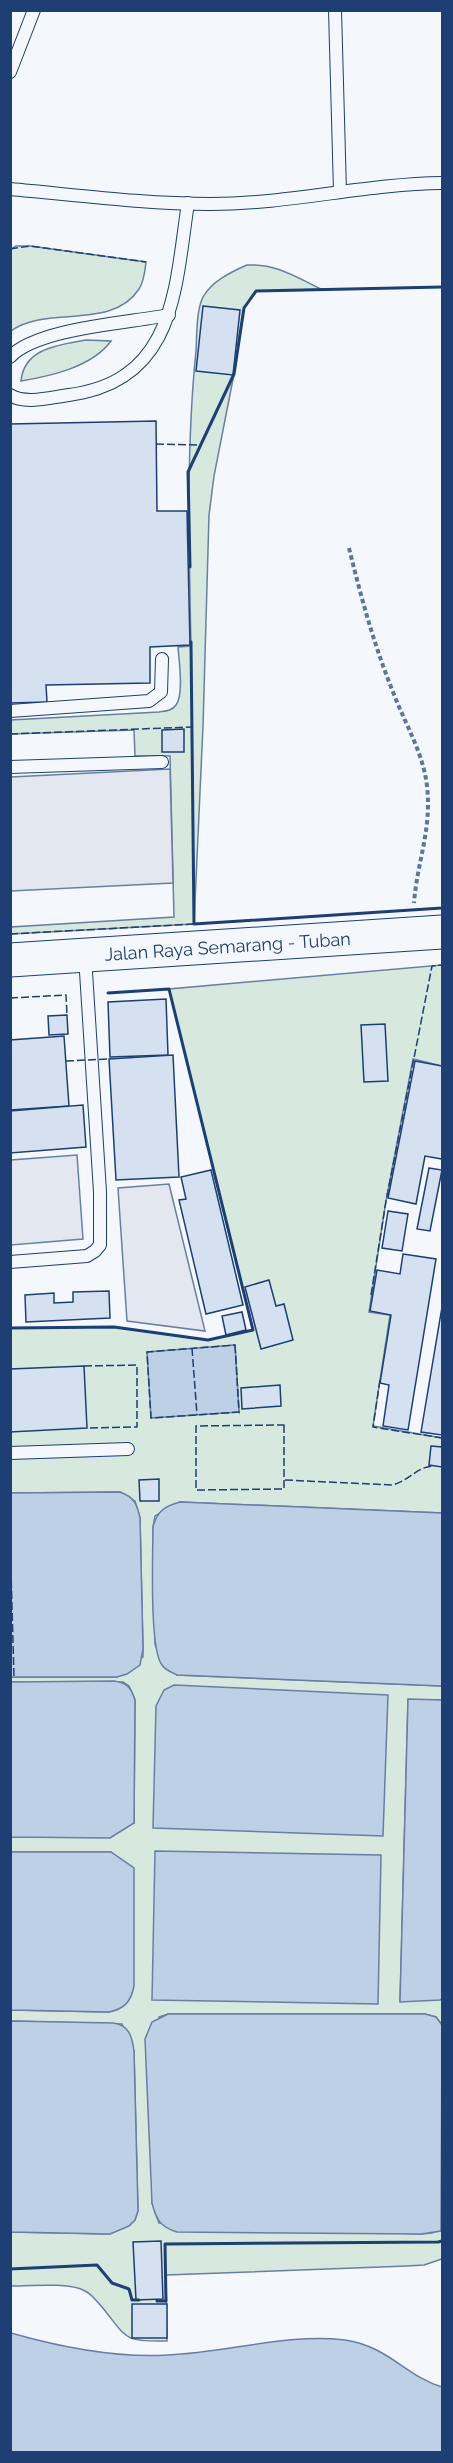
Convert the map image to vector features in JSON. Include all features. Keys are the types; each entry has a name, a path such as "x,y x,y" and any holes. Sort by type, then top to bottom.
{"highway":[{"name":"Jalan Raya Semarang - Tuban","path":"10,960 427,933"}],"lane":[{"path":"10,72 34,10"},
{"path":"335,10 340,192"},
{"path":"10,189 211,204 281,200 411,184 442,183"},
{"path":"10,395 25,400 100,388 118,381 137,367 154,349 169,315 188,203"},
{"path":"10,357 27,343 47,336 169,315"},
{"path":"10,711 149,701 161,692 162,659"},
{"path":"10,767 162,762"},
{"path":"10,1262 87,1256 100,1245 100,1192 85,955"},
{"path":"10,1453 128,1449"}],"path":[{"path":"349,548 381,661 416,744 427,786 428,826 415,887 427,933"}],"shaded area":[{"path":"16,246 146,262 143,280 139,289 127,302 112,310 96,314 42,319 25,323 11,331 11,249"},
{"path":"247,265 278,269 323,290 257,291 244,308 209,515 194,924 11,934 11,927 174,917 170,756 135,756 134,730 11,734 11,720 159,712 170,710 176,705 180,694 178,647 191,646 189,462 198,316 203,297 211,286"},
{"path":"86,340 111,341 93,358 82,364 58,373 21,381 29,361 36,355 54,346"},
{"path":"170,769 173,883 11,891 11,777"},
{"path":"442,965 442,1066 413,1059 386,1201 369,1312 390,1315 373,1426 442,1438 442,1513 180,1502 155,1516 153,1527 155,1644 162,1664 177,1675 442,1686 442,1700 408,1700 400,2001 442,1999 442,2025 436,2017 425,2014 168,2014 159,2017 152,2203 159,2223 421,2234 442,2229 442,2259 424,2265 407,2266 166,2275 167,2341 142,2341 122,2332 88,2292 59,2285 11,2286 11,2232 110,2234 135,2220 138,2211 134,2051 122,2024 11,2021 11,2010 109,2012 111,1852 11,1852 10,1837 28,1837 134,1823 135,1700 129,1686 123,1682 11,1682 11,1677 117,1677 143,1657 143,1649 140,1518 135,1501 120,1492 11,1493 11,1328 114,1327 208,1340 253,1330 169,989","holes":["235,1345 239,1412 192,1349"]},
{"path":"77,1155 83,1239 11,1245 11,1160"},
{"path":"169,1184 205,1331 127,1321 118,1188"}],"water":[{"path":"235,1345 239,1412 151,1418 147,1352"},
{"path":"120,1492 129,1496 134,1502 140,1518 143,1649 140,1665 127,1674 117,1677 11,1677 11,1493"},
{"path":"180,1502 442,1513 442,1686 177,1675 166,1670 158,1655 153,1620 153,1527 162,1510"},
{"path":"114,1681 128,1686 135,1700 134,1823 110,1838 11,1837 11,1682"},
{"path":"174,1685 388,1695 383,1836 153,1828 156,1706 164,1690"},
{"path":"408,1699 442,1700 442,1999 400,2002"},
{"path":"155,1851 381,1855 378,2004 152,2000"},
{"path":"11,1852 111,1852 134,1868 134,1986 129,2000 123,2007 109,2012 11,2010"},
{"path":"168,2014 425,2014 436,2017 442,2025 441,2231 421,2234 177,2232 163,2225 155,2214 152,2203 145,2039 152,2022"},
{"path":"11,2021 113,2023 123,2026 129,2032 134,2051 138,2211 135,2220 129,2226 110,2234 11,2232"},
{"path":"11,2333 49,2343 129,2355 190,2353 300,2339 345,2340 360,2343 442,2387 442,2452 11,2452"}],"building":[{"path":"203,306 240,310 233,375 196,371"},
{"path":"156,421 157,511 187,511 190,645 150,647 150,683 46,685 47,702 10,703 10,424"},
{"path":"184,729 184,752 162,752 162,730"},
{"path":"166,999 168,1055 110,1057 108,1002"},
{"path":"67,1015 68,1034 49,1035 48,1016"},
{"path":"385,1024 388,1081 364,1082 361,1025"},
{"path":"64,1036 69,1106 10,1110 10,1040"},
{"path":"173,1055 179,1177 116,1180 109,1059"},
{"path":"415,1061 442,1066 442,1159 425,1156 416,1204 388,1198"},
{"path":"83,1105 86,1147 10,1153 10,1111"},
{"path":"429,1168 442,1170 430,1231 417,1229"},
{"path":"211,1170 243,1305 206,1314 179,1200 186,1199 181,1177"},
{"path":"388,1211 408,1214 402,1251 382,1248"},
{"path":"403,1254 436,1259 408,1430 383,1426 389,1385 380,1383 391,1315 370,1311 377,1270 400,1274"},
{"path":"269,1280 276,1306 284,1304 293,1340 261,1349 245,1287"},
{"path":"109,1291 110,1318 26,1322 25,1295 54,1293 54,1303 73,1302 73,1292"},
{"path":"442,1307 442,1435 421,1432"},
{"path":"242,1312 246,1330 226,1335 222,1316"},
{"path":"84,1366 87,1428 10,1432 10,1369"},
{"path":"280,1385 281,1406 242,1409 241,1388"},
{"path":"431,1446 442,1447 442,1467 429,1465"},
{"path":"159,1479 159,1501 140,1501 139,1480"},
{"path":"161,2241 163,2299 136,2300 133,2242"},
{"path":"132,2304 167,2304 167,2338 132,2338"}],"fence":[{"path":"10,249 30,246 146,262"},
{"path":"156,444 201,445"},
{"path":"10,734 192,727"},
{"path":"10,934 194,924"},
{"path":"371,1295 386,1201 432,966 442,965"},
{"path":"10,998 66,995 67,1015"},
{"path":"66,1061 109,1059"},
{"path":"235,1345 239,1412 151,1418 147,1352 235,1345"},
{"path":"192,1348 197,1415"},
{"path":"84,1366 137,1365 137,1427 87,1428"},
{"path":"380,1380 373,1427 442,1438"},
{"path":"284,1425 284,1489 196,1490 196,1426 284,1425"},
{"path":"285,1480 392,1485 423,1469 434,1466"},
{"path":"10,1536 14,1677"}],"wall":[{"path":"190,567 188,472 234,374 244,308 256,291 442,287"},
{"path":"191,642 194,924 442,908"},
{"path":"10,1328 114,1327 208,1340 253,1330 169,989 108,993"},
{"path":"157,2301 166,2301 165,2244 442,2241"},
{"path":"10,2269 97,2265 112,2283 129,2289 132,2300 139,2300"}]}
